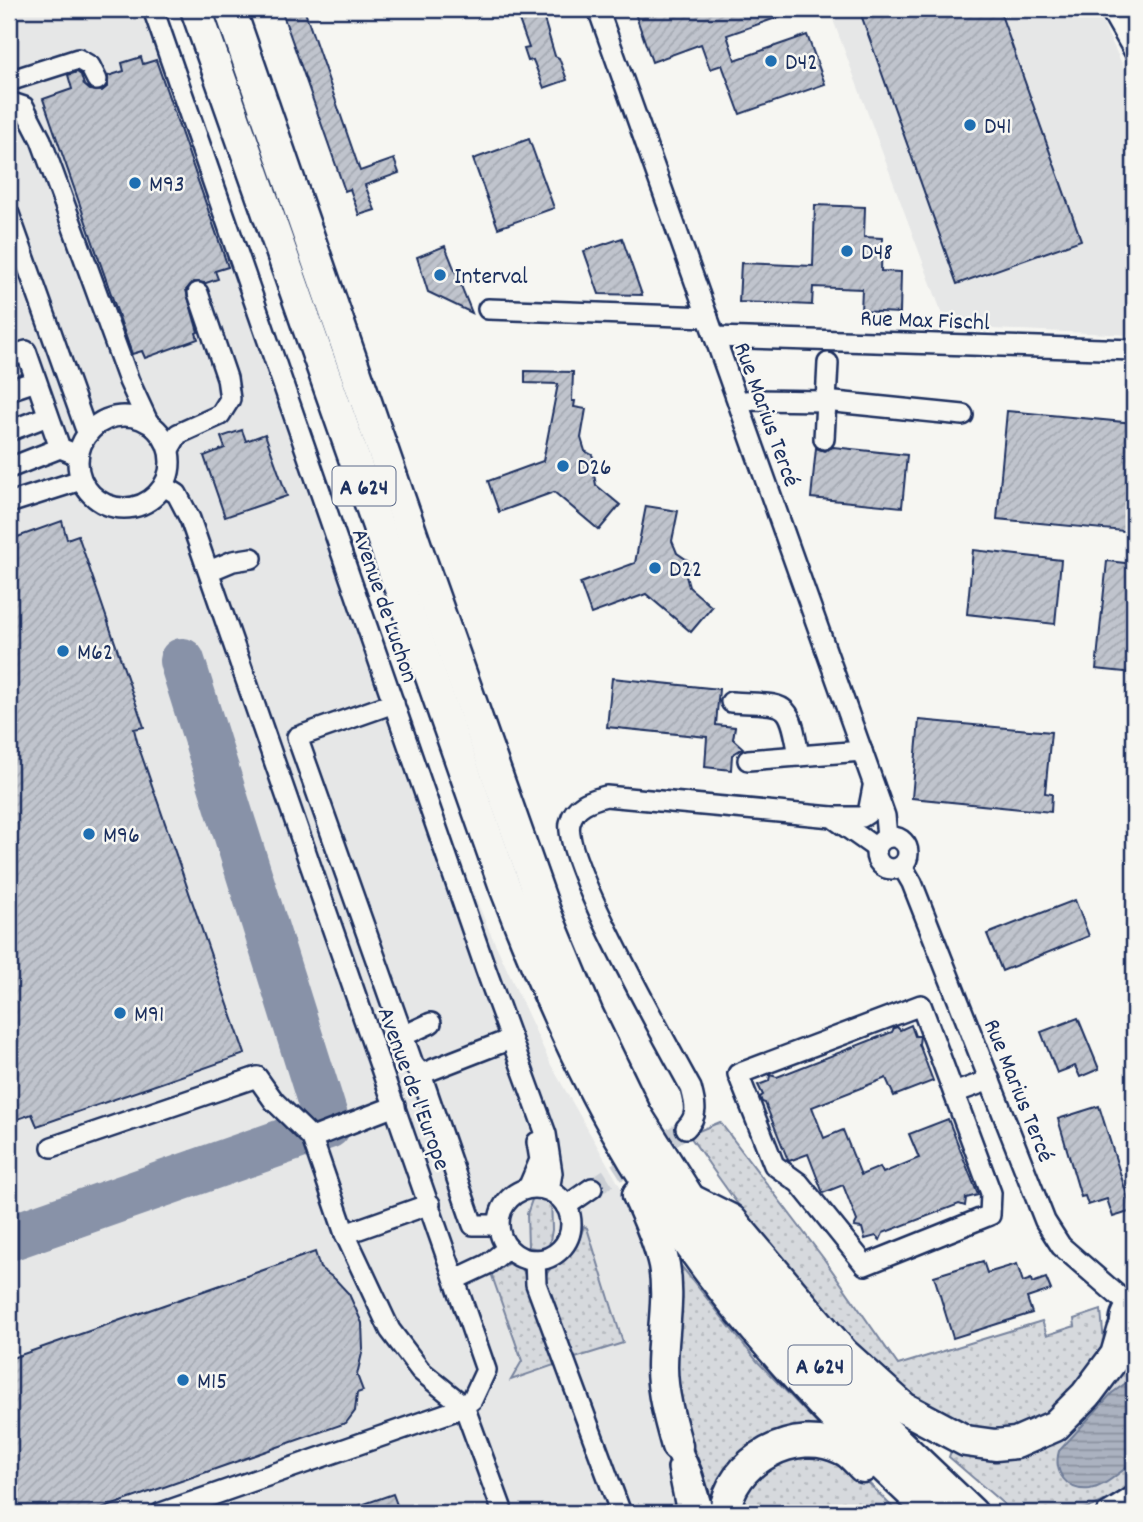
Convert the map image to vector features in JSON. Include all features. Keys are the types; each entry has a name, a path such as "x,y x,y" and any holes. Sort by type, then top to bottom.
{"highway":[{"name":"A 624","path":"196,9 500,874 535,962 611,1122 679,1208 722,1250 846,1393 972,1513"},
{"name":"A 624","path":"230,9 546,914 588,1015 679,1208"},
{"path":"535,962 558,1041 636,1189 654,1231 664,1265 667,1293 662,1368 668,1414 677,1446"},
{"path":"679,1208 731,1220 843,1353 904,1408 965,1441 995,1445 1016,1443 1055,1426 1086,1395 1116,1355 1130,1322"},
{"path":"679,1208 720,1288 821,1406 923,1504"},
{"path":"725,1513 740,1475 763,1455 779,1446 795,1442 825,1443 844,1449 872,1475 923,1504"}],"main road":[{"path":"677,1446 701,1513"}],"street":[{"name":"Avenue de Luchon","path":"153,9 532,1099"},
{"name":"Rue Marius Tercé","path":"598,9 660,161 708,317 885,816 881,843 899,839 907,848 908,855 902,866 912,883 1045,1221 1061,1245 1130,1322"},
{"path":"1110,9 1134,51"},
{"path":"9,82 78,59 90,66 97,80"},
{"path":"9,102 24,107 41,139 129,381 148,422 161,434 169,449 170,468 164,486 147,503 125,509 108,506 97,500 81,480 69,451 48,416 26,351 9,357"},
{"path":"9,214 85,427 91,429"},
{"path":"169,449 178,434 220,415 230,399 227,378 198,293"},
{"path":"488,309 708,317"},
{"name":"Rue Max Fischl","path":"715,337 1134,350"},
{"path":"824,439 828,363"},
{"path":"9,390 36,381"},
{"path":"738,402 825,401 962,415"},
{"path":"9,430 48,416"},
{"path":"9,468 81,445 91,429 103,421 119,416 148,422"},
{"path":"9,503 81,480"},
{"name":"Avenue de l'Europe","path":"164,486 177,494 182,502 209,571 486,1370 472,1400 464,1406"},
{"path":"209,571 233,561 252,558"},
{"path":"731,702 776,705 785,710 794,723 799,756"},
{"path":"394,703 297,737 402,1035 413,1065 421,1074 473,1224 499,1224"},
{"path":"748,760 862,751"},
{"path":"686,1128 693,1122 696,1108 691,1088 625,965 586,880 570,842 570,822 577,810 587,801 606,796 832,817 862,817 868,813 873,783"},
{"path":"832,817 881,843"},
{"path":"921,1005 954,1093 991,1193 990,1215 864,1265 799,1183 774,1166 738,1074 921,1005"},
{"path":"402,1035 431,1023"},
{"path":"421,1074 511,1039"},
{"path":"52,1147 257,1077 274,1101 312,1138 345,1234 390,1330 421,1371 464,1406 501,1507"},
{"path":"954,1093 990,1080"},
{"path":"528,1188 540,1160 532,1099"},
{"path":"532,1099 546,1135 552,1173 549,1190"},
{"path":"312,1138 395,1106"},
{"path":"528,1188 549,1190 566,1206 571,1220 568,1240 561,1250 551,1257 535,1260 516,1255 503,1240 499,1224 507,1201 528,1188"},
{"path":"566,1206 592,1188"},
{"path":"345,1234 430,1204"},
{"path":"456,1279 488,1264 508,1248"},
{"path":"535,1260 536,1284 621,1513"},
{"path":"169,1512 464,1406"},
{"path":"677,1446 678,1477 687,1513"},
{"path":"1107,1513 1134,1496"}],"shaded area":[{"path":"9,9 164,9 436,804 489,930 551,1065 652,1242 647,1369 653,1414 682,1513 9,1513"},
{"path":"829,9 1096,9 1134,89 1134,335 947,327"},
{"path":"720,1122 824,1259 898,1365 1042,1321 1047,1335 1075,1326 1074,1319 1101,1310 1104,1343 1099,1353 1102,1358 1056,1406 1027,1425 1012,1431 998,1433 957,1423 914,1397 869,1359 826,1313 746,1215 689,1135"},
{"path":"534,1194 551,1196 552,1230 549,1246 541,1249 528,1247 527,1214"},
{"path":"584,1226 587,1228 623,1343 572,1359 544,1282 552,1267 575,1248"},
{"path":"674,1257 757,1361 826,1433 805,1435 710,1513 693,1467 673,1375"},
{"path":"510,1263 523,1270 560,1363 511,1380 522,1361 491,1273"},
{"path":"1127,1354 1134,1358 1134,1482 1103,1502 1077,1511 1014,1513 949,1457 952,1448 993,1455"},
{"path":"1126,1383 1134,1383 1136,1435 1133,1459 1125,1469 1101,1485 1082,1489 1069,1484 1060,1473 1059,1451 1112,1393"},
{"path":"824,1452 859,1473 898,1513 735,1513 744,1489 782,1456"}],"building":[{"path":"281,9 304,9 360,171 394,159 399,173 365,185 375,210 359,215 350,189 345,191"},
{"path":"541,9 555,56 559,58 567,80 544,88 533,60 528,61 524,49 529,48 518,17"},
{"name":"D42","path":"646,9 796,9 727,35 735,60 807,35 825,84 740,114 722,65 710,69 701,44 652,62 635,13"},
{"name":"D41","path":"859,9 999,9 1081,240 957,284"},
{"name":"M93","path":"141,57 143,64 156,60 228,267 215,271 218,279 206,283 193,282 186,290 198,339 145,358 142,351 132,354 43,99 72,89 68,75 77,72 90,90 102,91 108,86 108,76 124,71 122,63"},
{"path":"529,139 554,208 498,228 473,159"},
{"name":"D48","path":"815,205 865,207 864,237 882,238 881,271 901,272 900,313 861,311 862,289 813,287 812,305 739,302 741,263 813,266"},
{"path":"622,238 642,295 599,294 584,251"},
{"name":"Interval","path":"445,246 472,313 428,292 417,257"},
{"name":"D26","path":"525,371 573,372 572,401 575,401 574,407 586,409 581,438 585,451 592,455 596,462 596,485 620,505 599,530 554,492 499,512 488,481 543,461 558,384 525,383"},
{"path":"1007,411 1134,423 1134,532 997,519"},
{"path":"242,430 246,441 265,434 287,496 225,517 204,456 225,448 221,437"},
{"path":"833,447 907,455 902,507 811,498 816,448 824,451"},
{"name":"D22","path":"646,506 678,511 672,541 677,553 690,562 686,576 689,587 712,607 691,632 646,594 591,614 580,583 635,563"},
{"path":"62,521 67,539 78,535 144,727 134,729 138,745 245,1054 37,1126 32,1114 9,1122 9,540"},
{"path":"973,550 1061,560 1055,624 967,614"},
{"path":"1107,561 1134,564 1134,673 1096,669"},
{"path":"612,678 719,689 716,725 735,727 733,739 743,748 732,755 731,770 705,767 707,737 607,727"},
{"path":"919,720 1051,732 1045,793 1052,794 1051,812 912,798"},
{"path":"1075,900 1089,936 1002,971 987,934"},
{"path":"1078,1018 1099,1069 1080,1077 1075,1066 1057,1073 1041,1032"},
{"path":"911,1025 915,1036 920,1036 919,1044 933,1081 894,1096 886,1078 812,1107 824,1138 843,1130 861,1175 880,1167 883,1173 919,1158 909,1134 948,1119 978,1195 966,1198 965,1206 959,1204 883,1233 880,1240 876,1236 865,1239 862,1228 854,1227 857,1221 843,1185 823,1193 808,1154 788,1160 765,1103 760,1097 763,1095 758,1085 769,1081 770,1075 777,1077 892,1032 894,1028 900,1030"},
{"path":"1099,1106 1132,1211 1113,1217 1107,1199 1088,1205 1085,1196 1081,1197 1058,1119"},
{"name":"M15","path":"315,1252 320,1268 349,1294 362,1323 363,1349 357,1375 363,1391 357,1393 355,1411 346,1423 90,1513 9,1513 9,1359"},
{"path":"983,1261 987,1273 1017,1264 1023,1282 1031,1279 1032,1283 1046,1278 1051,1290 1027,1298 1032,1313 953,1338 934,1276"},
{"path":"393,1494 400,1513 344,1513 344,1511"}],"taxiway":[{"path":"9,1238 328,1126 182,661"}],"tunnel":[{"path":"592,1188 686,1128"}],"place":[{"name":"D42","path":"771,61"},
{"name":"D41","path":"970,125"},
{"name":"M93","path":"135,183"},
{"name":"D48","path":"847,251"},
{"name":"Interval","path":"440,275"},
{"name":"D26","path":"563,466"},
{"name":"D22","path":"655,568"},
{"name":"M62","path":"63,651"},
{"name":"M96","path":"89,834"},
{"name":"M91","path":"120,1013"},
{"name":"M15","path":"183,1380"}]}
